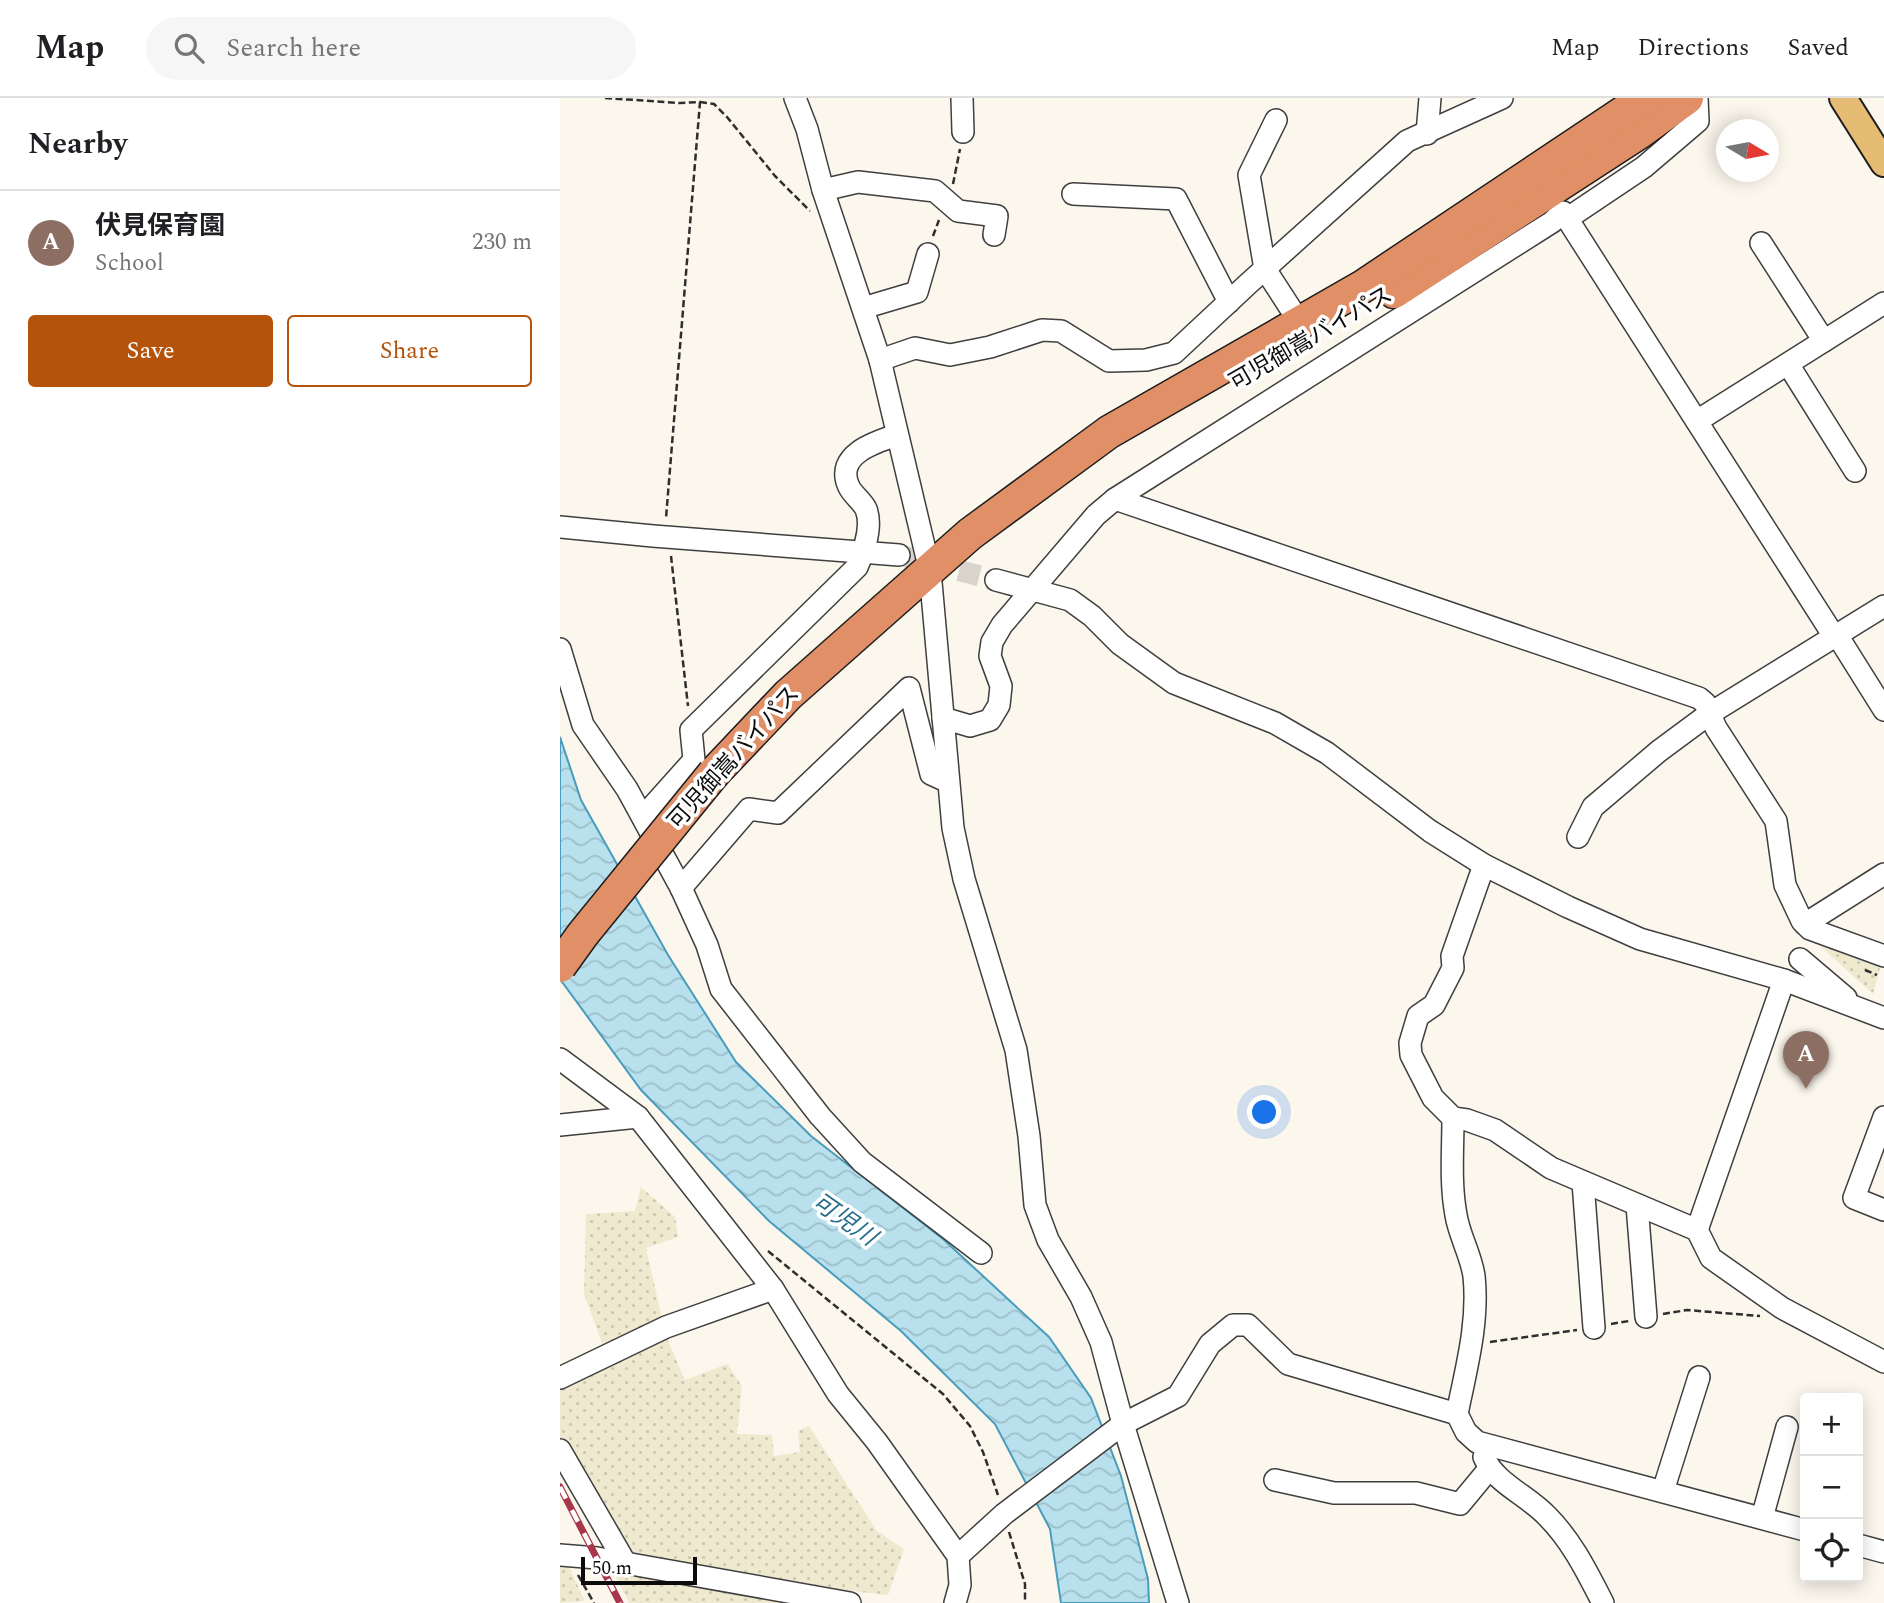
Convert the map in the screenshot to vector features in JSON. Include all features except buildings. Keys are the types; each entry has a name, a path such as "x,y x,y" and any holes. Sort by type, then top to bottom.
{"highway":[{"name":"可児御嵩バイパス","path":"560,966 583,933 713,773 788,695 970,534 1109,432 1362,287 1645,98"},
{"name":"可児御嵩バイパス","path":"930,571 978,544 1094,462 1373,306 1640,132 1687,98"}],"main road":[{"path":"1843,98 1880,149"}],"street":[{"path":"794,98 807,129 823,190 880,360 930,571 953,828 964,879 1016,1049 1029,1136 1035,1205 1048,1240 1081,1297 1101,1342 1123,1424 1178,1603"},
{"path":"962,98 963,132"},
{"path":"1427,134 1430,98"},
{"path":"880,360 915,348 950,355 989,347 1042,330 1061,331 1109,361 1146,360 1174,353 1407,141 1502,98"},
{"path":"1569,218 1644,167 1698,121 1697,98"},
{"path":"1276,120 1249,175 1265,269 1300,323"},
{"path":"823,190 858,182 936,191 958,211 997,216 993,235"},
{"path":"1073,194 1176,199 1229,302"},
{"path":"943,718 970,726 990,720 999,705 1001,686 990,656 992,642 1002,625 1032,589 1096,515 1115,499 1552,222 1563,212 1765,530 1830,630 1837,635 1884,710"},
{"path":"1761,243 1824,341"},
{"path":"863,308 917,292 928,254"},
{"path":"1697,421 1884,303"},
{"path":"1788,364 1855,471"},
{"path":"643,817 694,760 691,730 857,567 863,552 868,519 865,507 848,484 848,466 855,454 872,443 897,435"},
{"path":"1115,499 1699,698 1705,703 1709,714 1776,821 1785,885 1802,921 1810,929 1884,956"},
{"path":"560,527 899,555"},
{"path":"996,580 1070,600 1092,616 1120,644 1174,683 1275,723 1327,753 1430,831 1483,865 1568,907 1640,939 1784,980 1884,1018"},
{"path":"1578,837 1593,807 1659,751 1709,714 1884,606"},
{"path":"560,649 583,725 627,789 681,888 707,945 721,989 820,1116 862,1162 981,1253"},
{"path":"681,888 749,809 778,813 909,688 931,774 948,779"},
{"path":"1483,865 1452,956 1453,968 1434,1005 1419,1016 1410,1043 1411,1055 1433,1098 1453,1118 1495,1130 1551,1168 1698,1230 1712,1258 1772,1301 1884,1362"},
{"path":"1805,924 1884,874"},
{"path":"1800,959 1858,1009"},
{"path":"1698,1230 1784,980"},
{"path":"560,1059 638,1117 774,1289 838,1394 877,1442 958,1556 960,1585 955,1603"},
{"path":"560,1125 638,1117"},
{"path":"1884,1117 1854,1198 1884,1210"},
{"path":"1453,1118 1452,1191 1456,1218 1474,1273 1472,1345 1457,1414 1466,1433 1477,1442 1800,1529"},
{"path":"1583,1182 1594,1328"},
{"path":"1637,1205 1646,1317"},
{"path":"560,1378 666,1327 774,1289"},
{"path":"958,1556 1004,1514 1123,1424 1178,1396 1210,1344 1233,1325 1248,1325 1288,1364 1457,1414"},
{"path":"1663,1490 1699,1377"},
{"path":"1762,1518 1787,1427"},
{"path":"1477,1442 1489,1469 1546,1514 1572,1545 1603,1603"},
{"path":"560,1450 626,1564"},
{"path":"1275,1480 1334,1493 1416,1493 1460,1504 1489,1469"},
{"path":"1863,1546 1884,1552"},
{"path":"564,1555 597,1558 849,1603"}],"path":[{"path":"605,98 714,104 775,176 825,225 836,228"},
{"path":"691,730 666,523 700,102"},
{"path":"764,1247 943,1394 970,1426 983,1452 1004,1514 1025,1584 1024,1603"},
{"path":"564,1555 594,1603"}],"shaded area":[{"path":"1808,935 1882,961 1873,994"},
{"path":"641,1187 675,1217 678,1237 646,1248 666,1336 685,1380 727,1364 742,1386 737,1434 772,1435 774,1456 800,1452 798,1431 809,1426 877,1531 904,1549 888,1595 797,1585 792,1603 629,1603 615,1575 630,1579 560,1447 560,1385 608,1360 584,1294 586,1214 635,1211"},
{"path":"560,1566 569,1567 585,1601 560,1603"}],"water":[{"name":"可児川","path":"560,737 581,800 668,955 736,1062 811,1136 943,1239 1049,1337 1091,1398 1121,1476 1148,1579 1149,1603 1061,1603 1050,1529 995,1424 901,1331 769,1221 641,1090 560,979"}],"tunnel":[{"path":"899,555 996,580"}],"railway":[{"path":"560,1487 620,1603"}],"place":[{"name":"伏見保育園","path":"1806,1089"}]}
